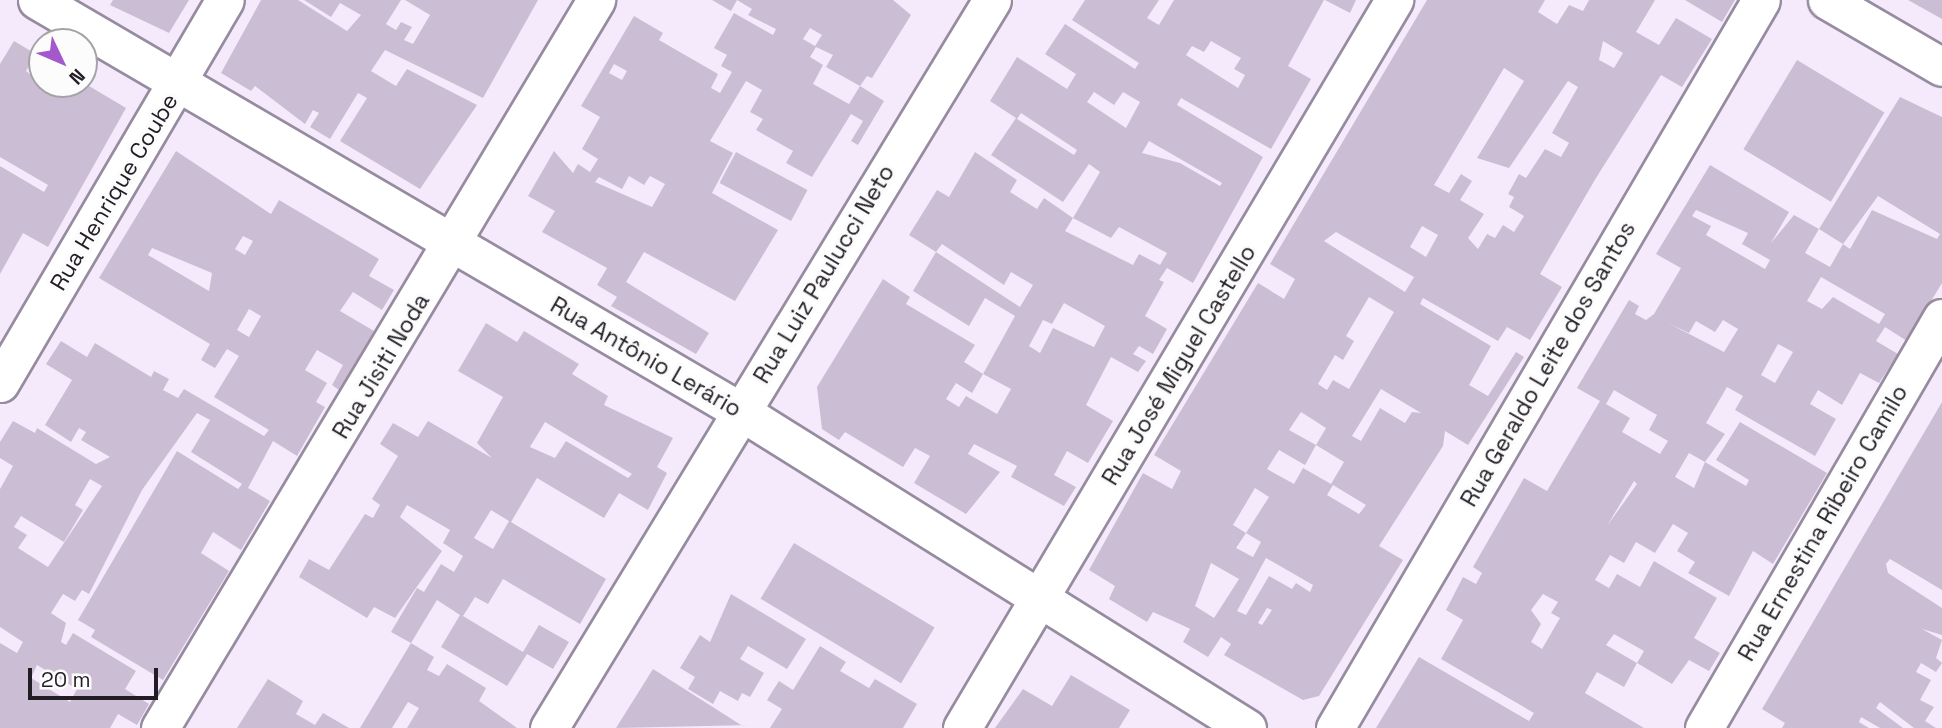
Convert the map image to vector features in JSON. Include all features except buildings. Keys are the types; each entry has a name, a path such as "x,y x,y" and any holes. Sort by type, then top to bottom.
{"street":[{"name":"Rua Antônio Lerário","path":"37,0 177,85 740,411 1247,728"},
{"name":"Rua Henrique Coube","path":"0,383 225,0"},
{"name":"Rua Jisiti Noda","path":"160,728 455,244 596,0"},
{"name":"Rua Luiz Paulucci Neto","path":"550,728 740,411 992,0"},
{"name":"Rua José Miguel Castello","path":"962,728 1394,0"},
{"name":"Rua Geraldo Leite dos Santos","path":"1335,728 1761,0"},
{"path":"1827,0 1942,67"},
{"name":"Rua Ernestina Ribeiro Camilo","path":"1704,728 1942,318"}]}
